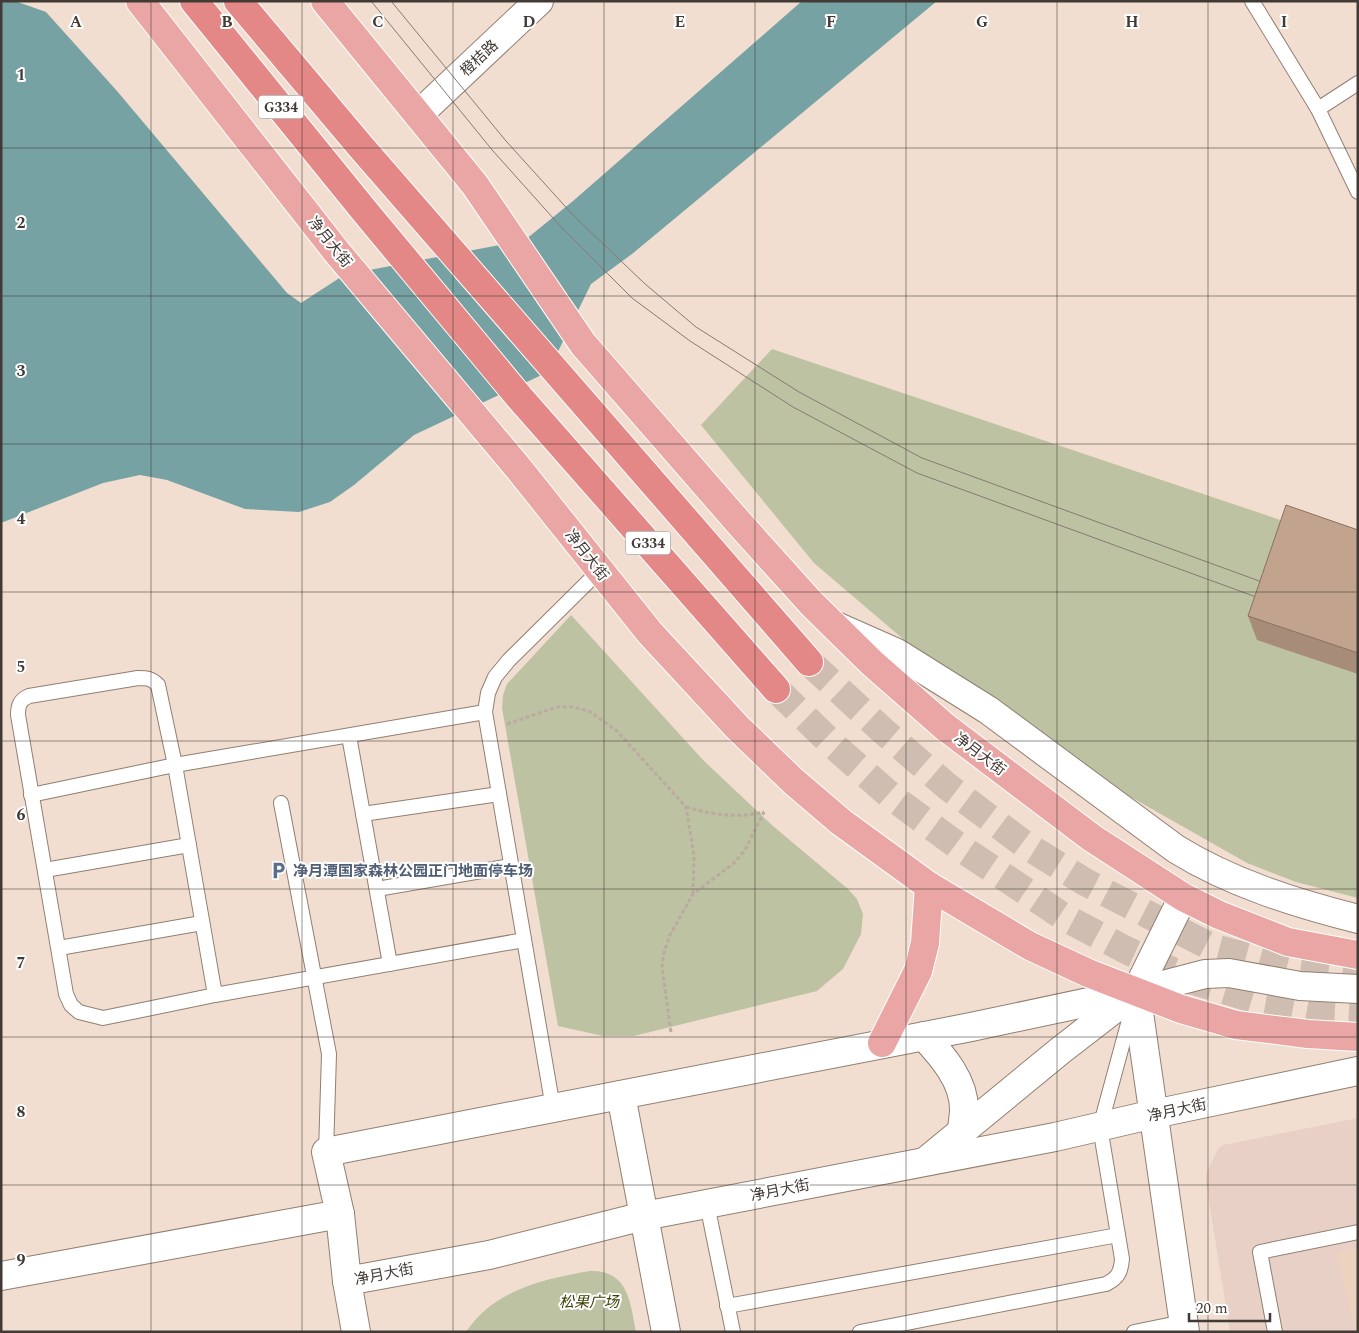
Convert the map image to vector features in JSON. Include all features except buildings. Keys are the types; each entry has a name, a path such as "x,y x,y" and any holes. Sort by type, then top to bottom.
{"highway":[{"name":"G334","path":"194,1 520,398 776,689"},
{"name":"G334","path":"238,1 398,191 809,662"}],"main road":[{"name":"净月大街","path":"140,1 336,251 519,468 650,633 737,727 793,781 841,822 929,886 1030,946 1088,973 1181,1009 1236,1025 1308,1034 1358,1036"},
{"name":"净月大街","path":"325,1 475,185 583,344 811,603 872,663 945,727 1092,838 1183,897 1218,915 1288,942 1358,955"},
{"path":"882,1044 918,971 925,943 929,886"}],"street":[{"name":"橙桔路","path":"418,115 539,1"},
{"name":"净月大街","path":"835,626 897,653 988,710 1176,849 1200,863 1269,893 1358,919"},
{"path":"924,1163 1061,1050 1136,992 1183,897"},
{"path":"326,1152 924,1036 1136,992 1205,974 1229,974 1300,986 1358,989"},
{"path":"1136,992 1187,1329"},
{"path":"924,1036 946,1062 962,1094 964,1109 962,1132"},
{"name":"净月大街","path":"326,1152 340,1214 347,1281 489,1255 644,1216 1055,1137 1358,1071"},
{"path":"621,1095 666,1332"},
{"path":"1,1276 340,1214"},
{"path":"347,1281 356,1332"}],"lane":[{"path":"1252,1 1318,109 1358,192"},
{"path":"1318,109 1358,83"},
{"path":"553,1108 485,712 488,693 495,677 509,660 599,571"},
{"path":"215,995 175,765 158,685 148,678 138,678 29,696 22,699 18,707 18,715 66,994 71,1005 79,1012 104,1018 215,995 524,940"},
{"path":"32,794 175,765 485,712"},
{"path":"349,736 390,964"},
{"path":"363,814 499,794"},
{"path":"281,803 329,1054 326,1152"},
{"path":"45,870 188,845"},
{"path":"376,889 511,866"},
{"path":"58,948 202,922"},
{"path":"860,1332 1106,1284 1116,1278 1121,1270 1122,1259 1100,1127 1136,992"},
{"path":"707,1204 726,1306 733,1332"},
{"path":"1275,1332 1260,1252 1358,1232"},
{"path":"726,1306 1118,1235"},
{"path":"1134,1332 1187,1329"}],"path":[{"path":"488,731 557,707 573,707 590,711 618,731 686,807 694,855 693,894"},
{"path":"671,1032 662,967 664,952 670,935 693,894 734,863 744,850 764,812 749,816 735,816 712,814 686,807"}],"shaded area":[{"path":"1358,1118 1358,1248 1338,1252 1355,1332 1230,1332 1206,1183 1206,1173 1218,1149 1223,1145"},
{"path":"1358,1248 1358,1332 1355,1332 1338,1252"}],"green space":[{"path":"772,349 1358,546 1358,898 1296,882 1247,863 1129,796 964,691 814,563 701,425"},
{"path":"571,615 703,760 773,826 848,889 857,899 863,914 861,934 843,969 817,991 634,1036 603,1036 558,1026 502,708 503,695 507,684"},
{"name":"松果广场","path":"590,1271 603,1272 620,1282 629,1299 636,1332 466,1332 477,1318 505,1296 537,1283"}],"water":[{"path":"1,1 15,1 46,12 117,91 287,293 301,303 344,275 525,240 573,201 802,1 937,1 632,254 591,284 548,372 414,435 354,485 330,502 299,512 245,509 167,480 140,475 103,483 1,523"}],"tunnel":[{"path":"809,662 882,730 948,787 1024,844 1085,882 1211,947 1289,968 1358,977"},
{"path":"776,689 832,744 892,797 958,846 1064,917 1126,950 1194,981 1257,1000 1316,1011 1358,1013"}],"tram line":[{"path":"371,1 493,151 562,228 632,298 690,341 793,407 917,473 1267,601"},
{"path":"391,1 506,141 573,215 644,283 696,327 799,392 922,458 1273,586"}],"place":[{"name":"净月潭国家森林公园正门地面停车场","path":"279,871"}]}
